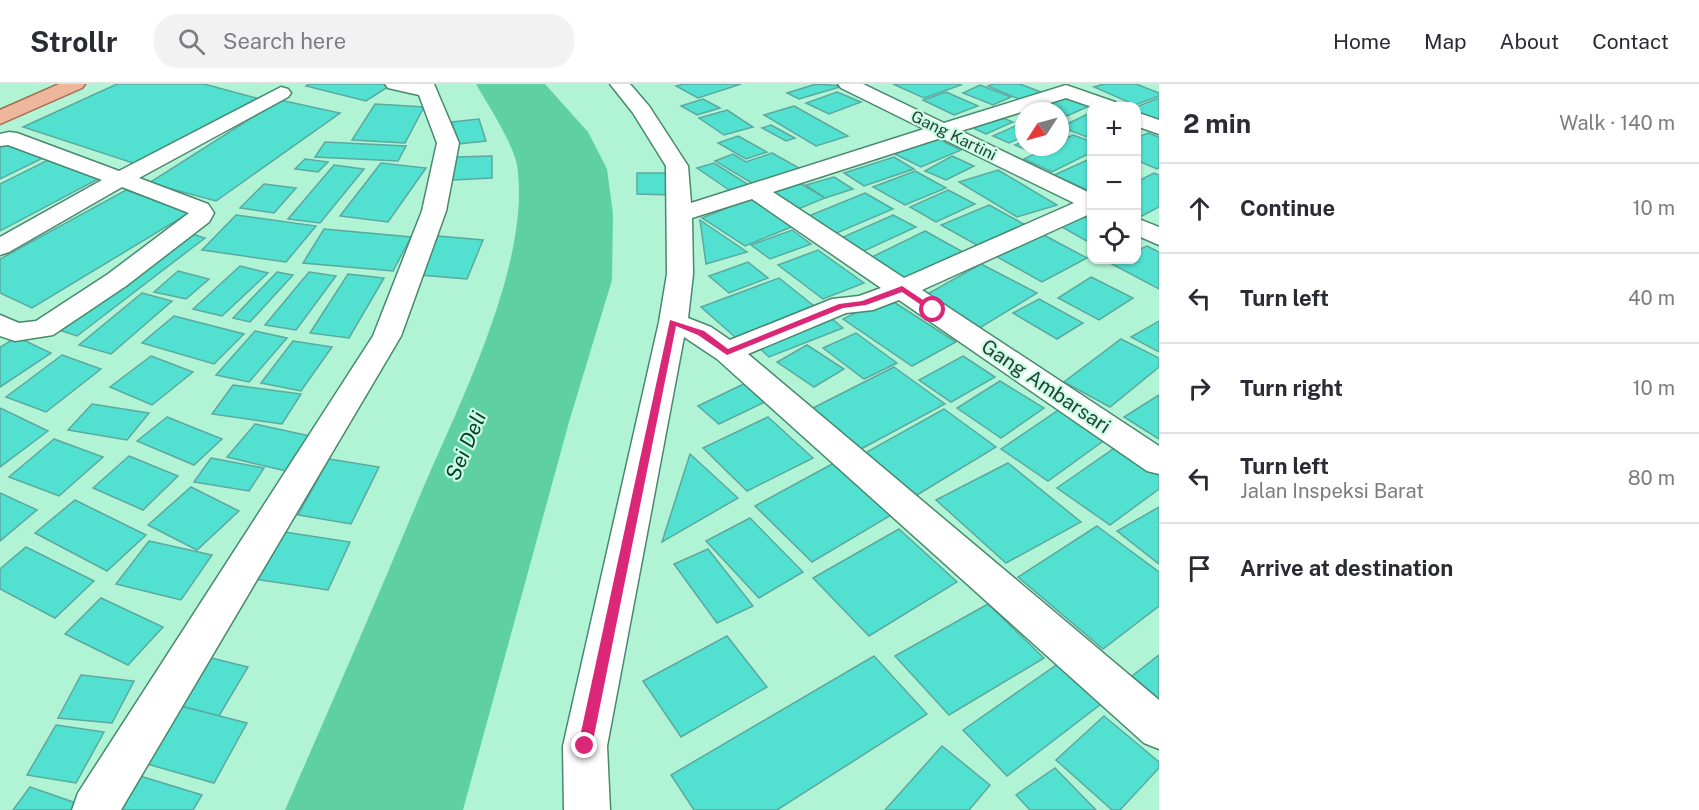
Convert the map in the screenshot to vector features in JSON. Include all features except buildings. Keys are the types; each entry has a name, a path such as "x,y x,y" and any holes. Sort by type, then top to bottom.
{"main road":[{"path":"0,100 41,84"},
{"path":"0,118 75,84"}],"street":[{"path":"587,810 585,746 673,322 680,274 677,166 642,110 620,84"},
{"name":"Gang Kartini","path":"848,84 1087,201"},
{"path":"1036,84 1076,87 1101,102"},
{"path":"95,810 387,336 434,211 448,143 415,86"},
{"path":"680,214 1076,87"},
{"path":"0,247 120,179 281,93"},
{"path":"1141,120 1159,128"},
{"path":"0,140 9,138 27,144 200,209 202,213 200,217 117,280 43,329 15,332 0,324"},
{"name":"Gang Ambarsari","path":"756,190 1159,462"},
{"path":"727,352 842,305 863,304 902,289 1087,205"},
{"path":"1141,227 1159,237"},
{"path":"673,322 701,333 727,352 1159,728"}],"water":[{"name":"Sei Deli","path":"476,84 545,84 588,132 607,169 613,214 612,280 569,422 463,810 285,810 472,375 503,288 514,244 519,203 517,165 505,135"}],"route":[{"path":"585,746 673,322 701,333 727,352 842,305 863,304 902,289 933,310"}]}
